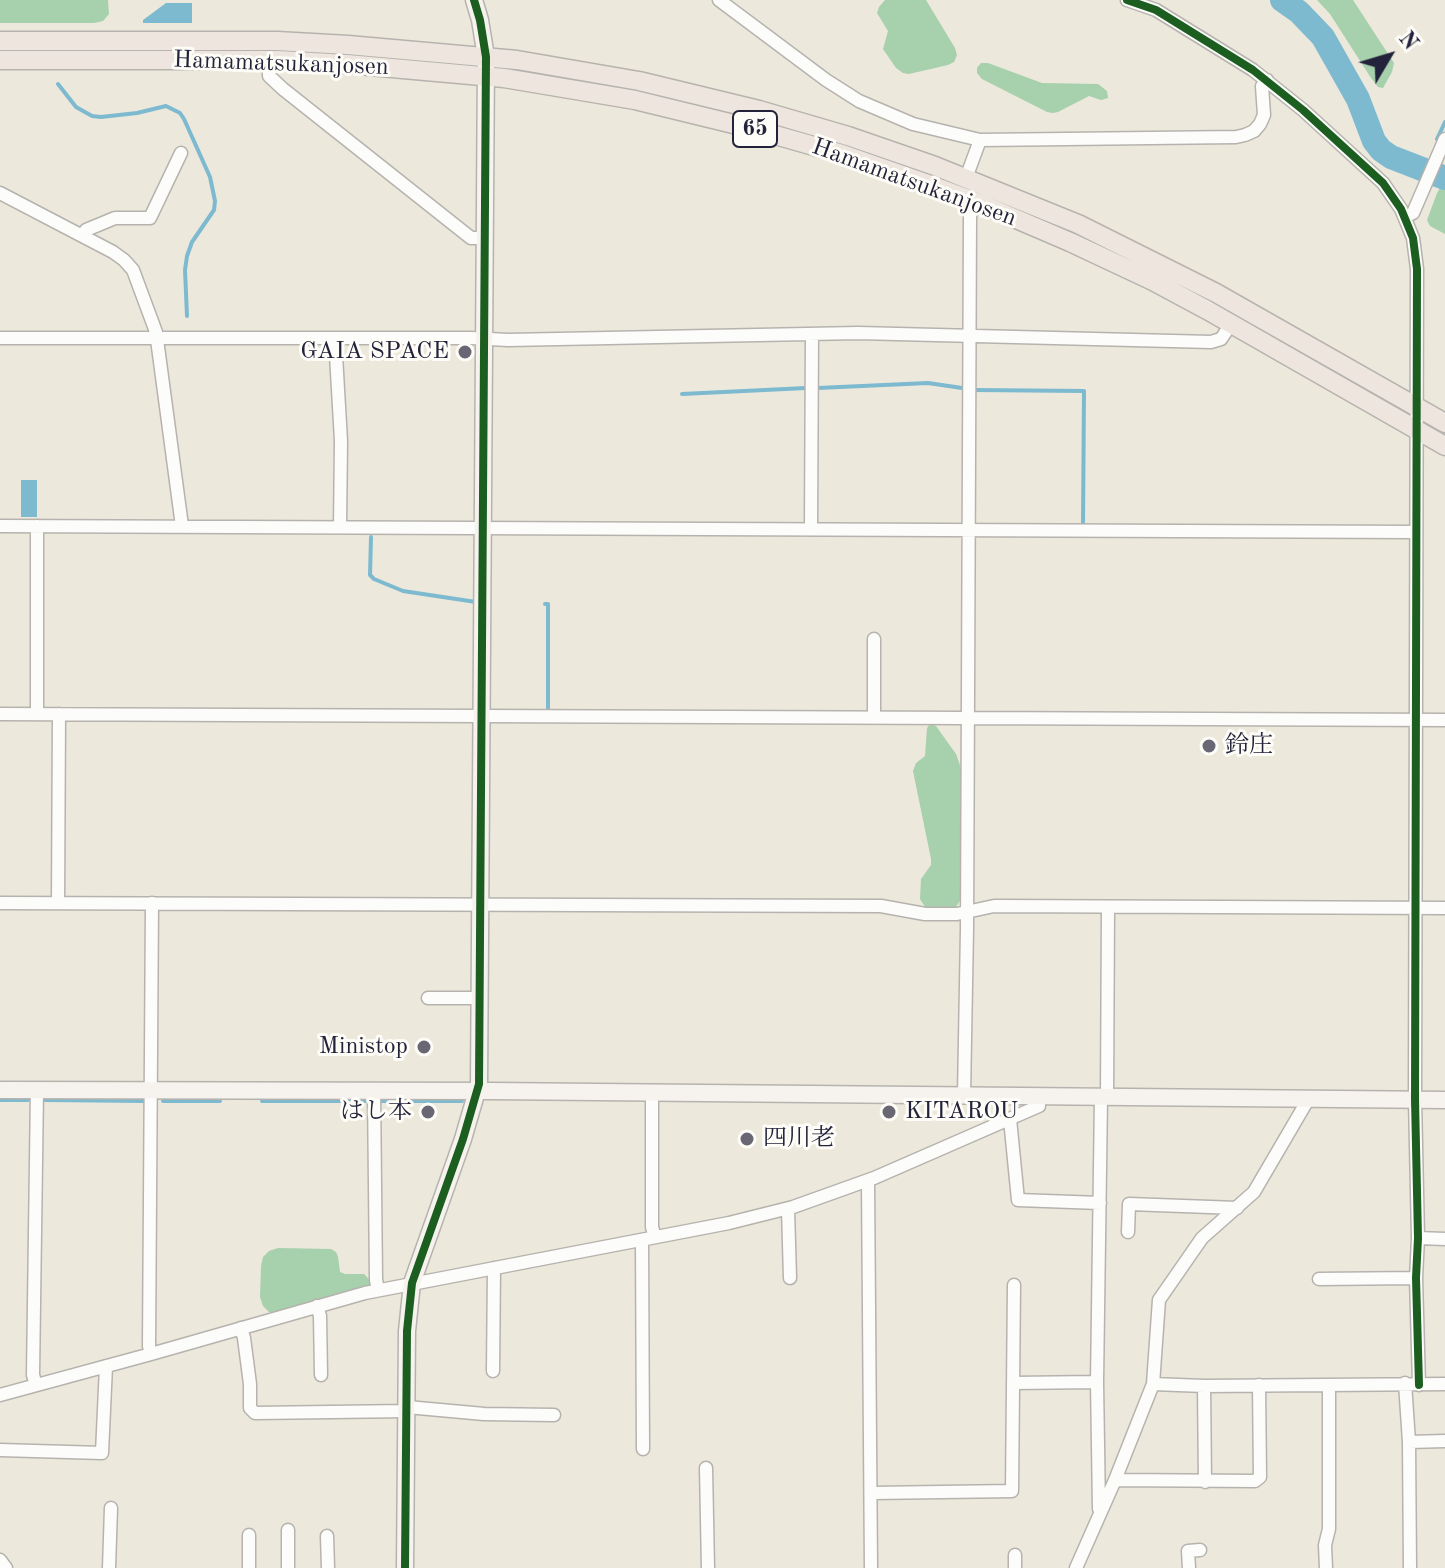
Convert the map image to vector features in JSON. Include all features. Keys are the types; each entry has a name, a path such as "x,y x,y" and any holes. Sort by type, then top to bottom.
{"main road":[{"name":"Hamamatsukanjosen","path":"0,41 277,41 348,45 517,60 609,75 729,102 848,136 966,178 1064,218 1216,293 1445,423"},
{"name":"Hamamatsukanjosen","path":"0,60 269,60 347,64 515,79 590,91 724,121 842,154 975,202 1098,255 1153,281 1445,446"}],"street":[{"path":"405,1568 407,1331 412,1283 463,1139 479,1079 486,57 474,0"},
{"path":"719,0 859,101 913,124 980,140 1236,137 1254,131 1260,124 1264,115 1262,86 1267,80"},
{"path":"1127,0 1156,10 1267,80 1372,172 1393,196 1413,238 1417,269 1415,1099 1419,1385"},
{"path":"269,60 269,76 283,89 471,238 485,238"},
{"path":"966,178 980,140"},
{"path":"1405,217 1413,213 1443,143"},
{"path":"83,236 86,230 115,218 150,218 181,153"},
{"path":"0,193 113,252 133,270 157,338 182,526"},
{"path":"964,1095 970,216 975,202"},
{"path":"0,338 508,340 812,334 1211,342 1221,339 1231,324"},
{"path":"811,529 812,334"},
{"path":"335,338 341,441 340,527"},
{"path":"0,526 1416,532"},
{"path":"37,526 37,714"},
{"path":"874,639 874,717"},
{"path":"0,714 1445,720"},
{"path":"58,903 59,714"},
{"path":"0,903 881,906 925,914 957,914 994,906 1445,908"},
{"path":"151,1354 152,903"},
{"path":"1099,1514 1097,1382 1108,907"},
{"path":"428,998 480,998"},
{"path":"0,1090 1445,1100"},
{"path":"36,1385 33,1375 37,1090"},
{"path":"374,1091 378,1290"},
{"path":"643,1449 648,1239 652,1227 652,1093"},
{"path":"0,1395 378,1290 788,1209 868,1181 1039,1106 1039,1096"},
{"path":"1076,1568 1153,1384 1159,1300 1202,1238 1254,1192 1309,1098"},
{"path":"1010,1119 1018,1200 1100,1203"},
{"path":"868,1181 871,1568"},
{"path":"1128,1232 1129,1204 1237,1208"},
{"path":"788,1209 790,1278"},
{"path":"1418,1238 1445,1239"},
{"path":"493,1371 494,1268"},
{"path":"1319,1279 1416,1278"},
{"path":"872,1493 1012,1491 1014,1285"},
{"path":"317,1306 320,1316 321,1375"},
{"path":"241,1328 250,1384 250,1408 255,1413 407,1409 554,1415"},
{"path":"0,1450 102,1453 106,1366"},
{"path":"1013,1383 1097,1382"},
{"path":"1405,1383 1409,1442 1410,1568"},
{"path":"1153,1384 1445,1384"},
{"path":"1115,1480 1255,1481 1260,1477 1259,1385"},
{"path":"1326,1568 1329,1385"},
{"path":"1204,1386 1205,1482"},
{"path":"1409,1442 1445,1441"},
{"path":"706,1468 708,1568"},
{"path":"109,1568 111,1508"},
{"path":"288,1530 288,1568"},
{"path":"249,1535 249,1568"},
{"path":"327,1536 328,1568"},
{"path":"1189,1568 1188,1551 1200,1550"},
{"path":"0,1560 6,1568"}],"green space":[{"path":"0,0 108,0 109,14 103,21 94,23 0,23"},
{"path":"885,0 926,0 955,48 957,55 954,62 909,74 896,68 883,49 888,31 877,13"},
{"path":"1317,0 1353,0 1394,63 1383,88 1378,87 1371,78 1330,14"},
{"path":"981,63 1042,83 1098,84 1107,91 1108,98 1101,100 1089,96 1058,112 1047,112 982,79 977,73"},
{"path":"1445,186 1445,234 1430,226 1427,220 1437,193"},
{"path":"930,724 936,726 956,754 962,771 961,899 951,909 925,907 920,899 921,879 931,865 931,859 913,771 916,763 925,756"},
{"path":"278,1248 331,1249 338,1257 340,1272 364,1274 370,1285 269,1312 260,1297 261,1266 263,1257"}],"water":[{"path":"166,3 192,3 192,23 143,23"},
{"path":"21,480 37,480 37,517 21,517"}],"waterway":[{"path":"1282,0 1299,12 1323,37 1358,99 1374,141 1381,150 1391,157 1445,178"},
{"path":"58,84 76,107 92,116 137,113 166,106 180,113 184,119 210,177 215,201 214,210 192,242 187,256 187,316"},
{"path":"1437,139 1445,122"},
{"path":"818,388 928,383 962,388"},
{"path":"682,394 806,388"},
{"path":"975,390 1084,391 1083,523"},
{"path":"371,537 370,575 374,579 403,591 476,602"},
{"path":"545,604 548,604 548,709"},
{"path":"0,1100 28,1100"},
{"path":"45,1100 145,1101"},
{"path":"163,1101 220,1101"},
{"path":"262,1101 369,1101"},
{"path":"381,1101 462,1101"}],"cycle path":[{"path":"405,1568 407,1331 412,1283 479,1084 486,57 474,0"},
{"path":"1127,0 1156,10 1253,70 1303,110 1383,183 1401,209 1413,238 1417,269 1415,1099 1419,1385"}],"place":[{"name":"GAIA SPACE","path":"465,352"},
{"name":"鈴庄","path":"1209,746"},
{"name":"Ministop","path":"424,1047"},
{"name":"はし本","path":"428,1112"},
{"name":"KITAROU","path":"889,1112"},
{"name":"四川老","path":"747,1139"}]}
